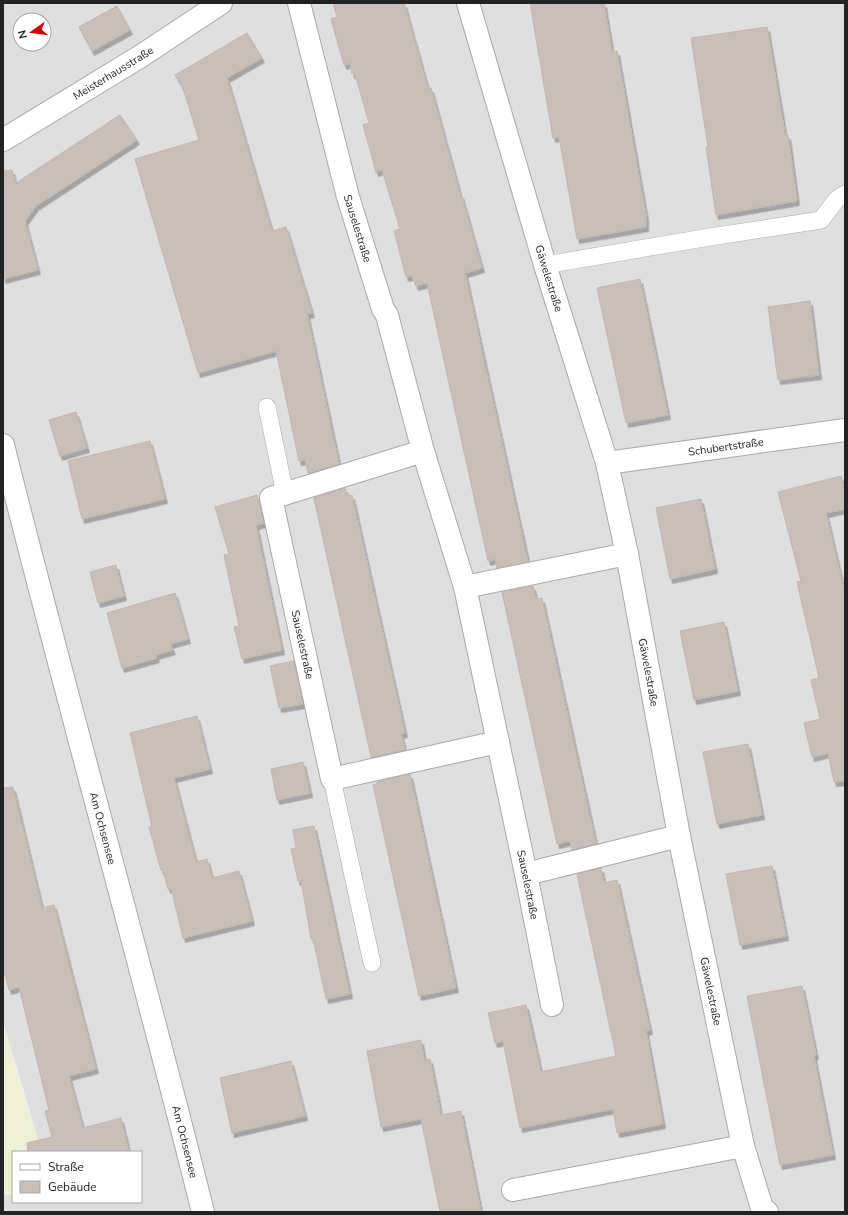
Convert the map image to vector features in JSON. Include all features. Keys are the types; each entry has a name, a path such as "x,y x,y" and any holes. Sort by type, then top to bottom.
{"street":[{"name":"Meisterhausstraße","path":"3,140 141,56 221,3"},
{"name":"Sauselestraße","path":"299,3 348,197 383,309 387,315 423,451 465,587 526,874 552,1005"},
{"name":"Gäwelestraße","path":"468,3 546,270 607,463 627,554 679,836 743,1146 762,1208 767,1212"},
{"name":"Schubertstraße","path":"607,463 845,430"},
{"name":"Am Ochsensee","path":"3,445 203,1212"},
{"name":"Sauselestraße","path":"332,779 271,498 423,451"},
{"path":"465,587 627,554"},
{"path":"332,779 498,742"},
{"path":"526,874 679,836"},
{"path":"513,1190 743,1146"}],"lane":[{"path":"546,270 710,237 821,220 837,200 845,194"},
{"path":"267,407 286,494"},
{"path":"332,779 372,963"}],"shaded area":[{"path":"3,3 845,3 845,1212 3,1212 3,1195 12,1194 12,1203 142,1203 142,1151 42,1151 3,1022"}],"green space":[{"path":"3,1027 41,1151 12,1151 12,1194 3,1195"}],"building":[{"path":"333,3 404,3 428,89 431,88 482,268 465,273 528,562 497,568 495,559 488,561 427,283 416,286 412,276 406,277 394,231 400,229 382,170 376,172 363,125 369,123 355,74 352,74 350,63 344,65 331,19 337,17"},
{"path":"530,3 604,3 612,52 617,51 646,216 646,227 577,239 559,137 553,138"},
{"path":"117,6 130,30 92,51 79,27"},
{"path":"767,27 785,135 788,135 797,201 716,215 706,147 708,147 691,38"},
{"path":"247,33 262,58 227,78 272,231 286,227 312,313 307,314 339,464 308,473 305,460 299,461 276,351 198,373 135,159 199,140 183,88 175,75"},
{"path":"120,115 137,140 36,206 25,221 38,270 3,279 3,171 12,170 16,186 19,181"},
{"path":"640,279 668,415 626,423 597,288"},
{"path":"810,301 819,375 778,380 768,307"},
{"path":"76,412 87,448 60,456 49,420"},
{"path":"150,441 165,499 82,519 68,461"},
{"path":"841,476 845,494 845,509 826,513 845,595 845,781 834,782 828,753 812,757 804,723 820,719 811,680 819,678 797,582 801,581 778,492"},
{"path":"345,488 347,496 352,495 405,733 401,734 405,750 371,757 314,498"},
{"path":"257,495 264,523 256,525 282,650 242,659 234,627 239,626 224,555 229,554 215,507"},
{"path":"701,499 715,569 670,579 656,508"},
{"path":"116,565 124,596 98,603 90,572"},
{"path":"533,586 536,599 542,598 596,844 572,850 570,841 557,844 502,592"},
{"path":"175,593 188,639 170,644 173,650 156,655 157,658 122,668 107,613"},
{"path":"724,622 738,691 694,700 680,631"},
{"path":"294,661 303,704 279,708 270,666"},
{"path":"197,716 210,769 174,778 196,862 207,859 212,878 239,871 252,921 183,938 171,888 168,889 163,870 161,870 149,827 152,827 130,733"},
{"path":"748,744 762,815 717,824 703,752"},
{"path":"303,762 310,793 277,800 271,769"},
{"path":"410,774 456,988 419,996 373,785 377,784 377,782"},
{"path":"13,787 42,908 54,905 96,1069 69,1076 83,1128 121,1118 129,1151 28,1151 27,1143 52,1137 45,1111 49,1110 19,987 9,990 3,967 3,788"},
{"path":"314,826 350,994 326,999 313,938 311,939 301,880 298,881 291,849 296,848 293,830"},
{"path":"772,866 786,936 740,945 726,874"},
{"path":"601,868 604,883 617,880 650,1030 646,1031 663,1124 617,1133 613,1109 520,1128 503,1041 495,1043 488,1013 526,1005 541,1072 616,1056 577,874"},
{"path":"802,986 816,1055 814,1056 833,1155 780,1165 747,996"},
{"path":"421,1040 424,1060 430,1059 441,1115 461,1111 481,1212 440,1212 421,1119 381,1127 367,1051"},
{"path":"291,1061 305,1116 232,1133 220,1078"}]}
